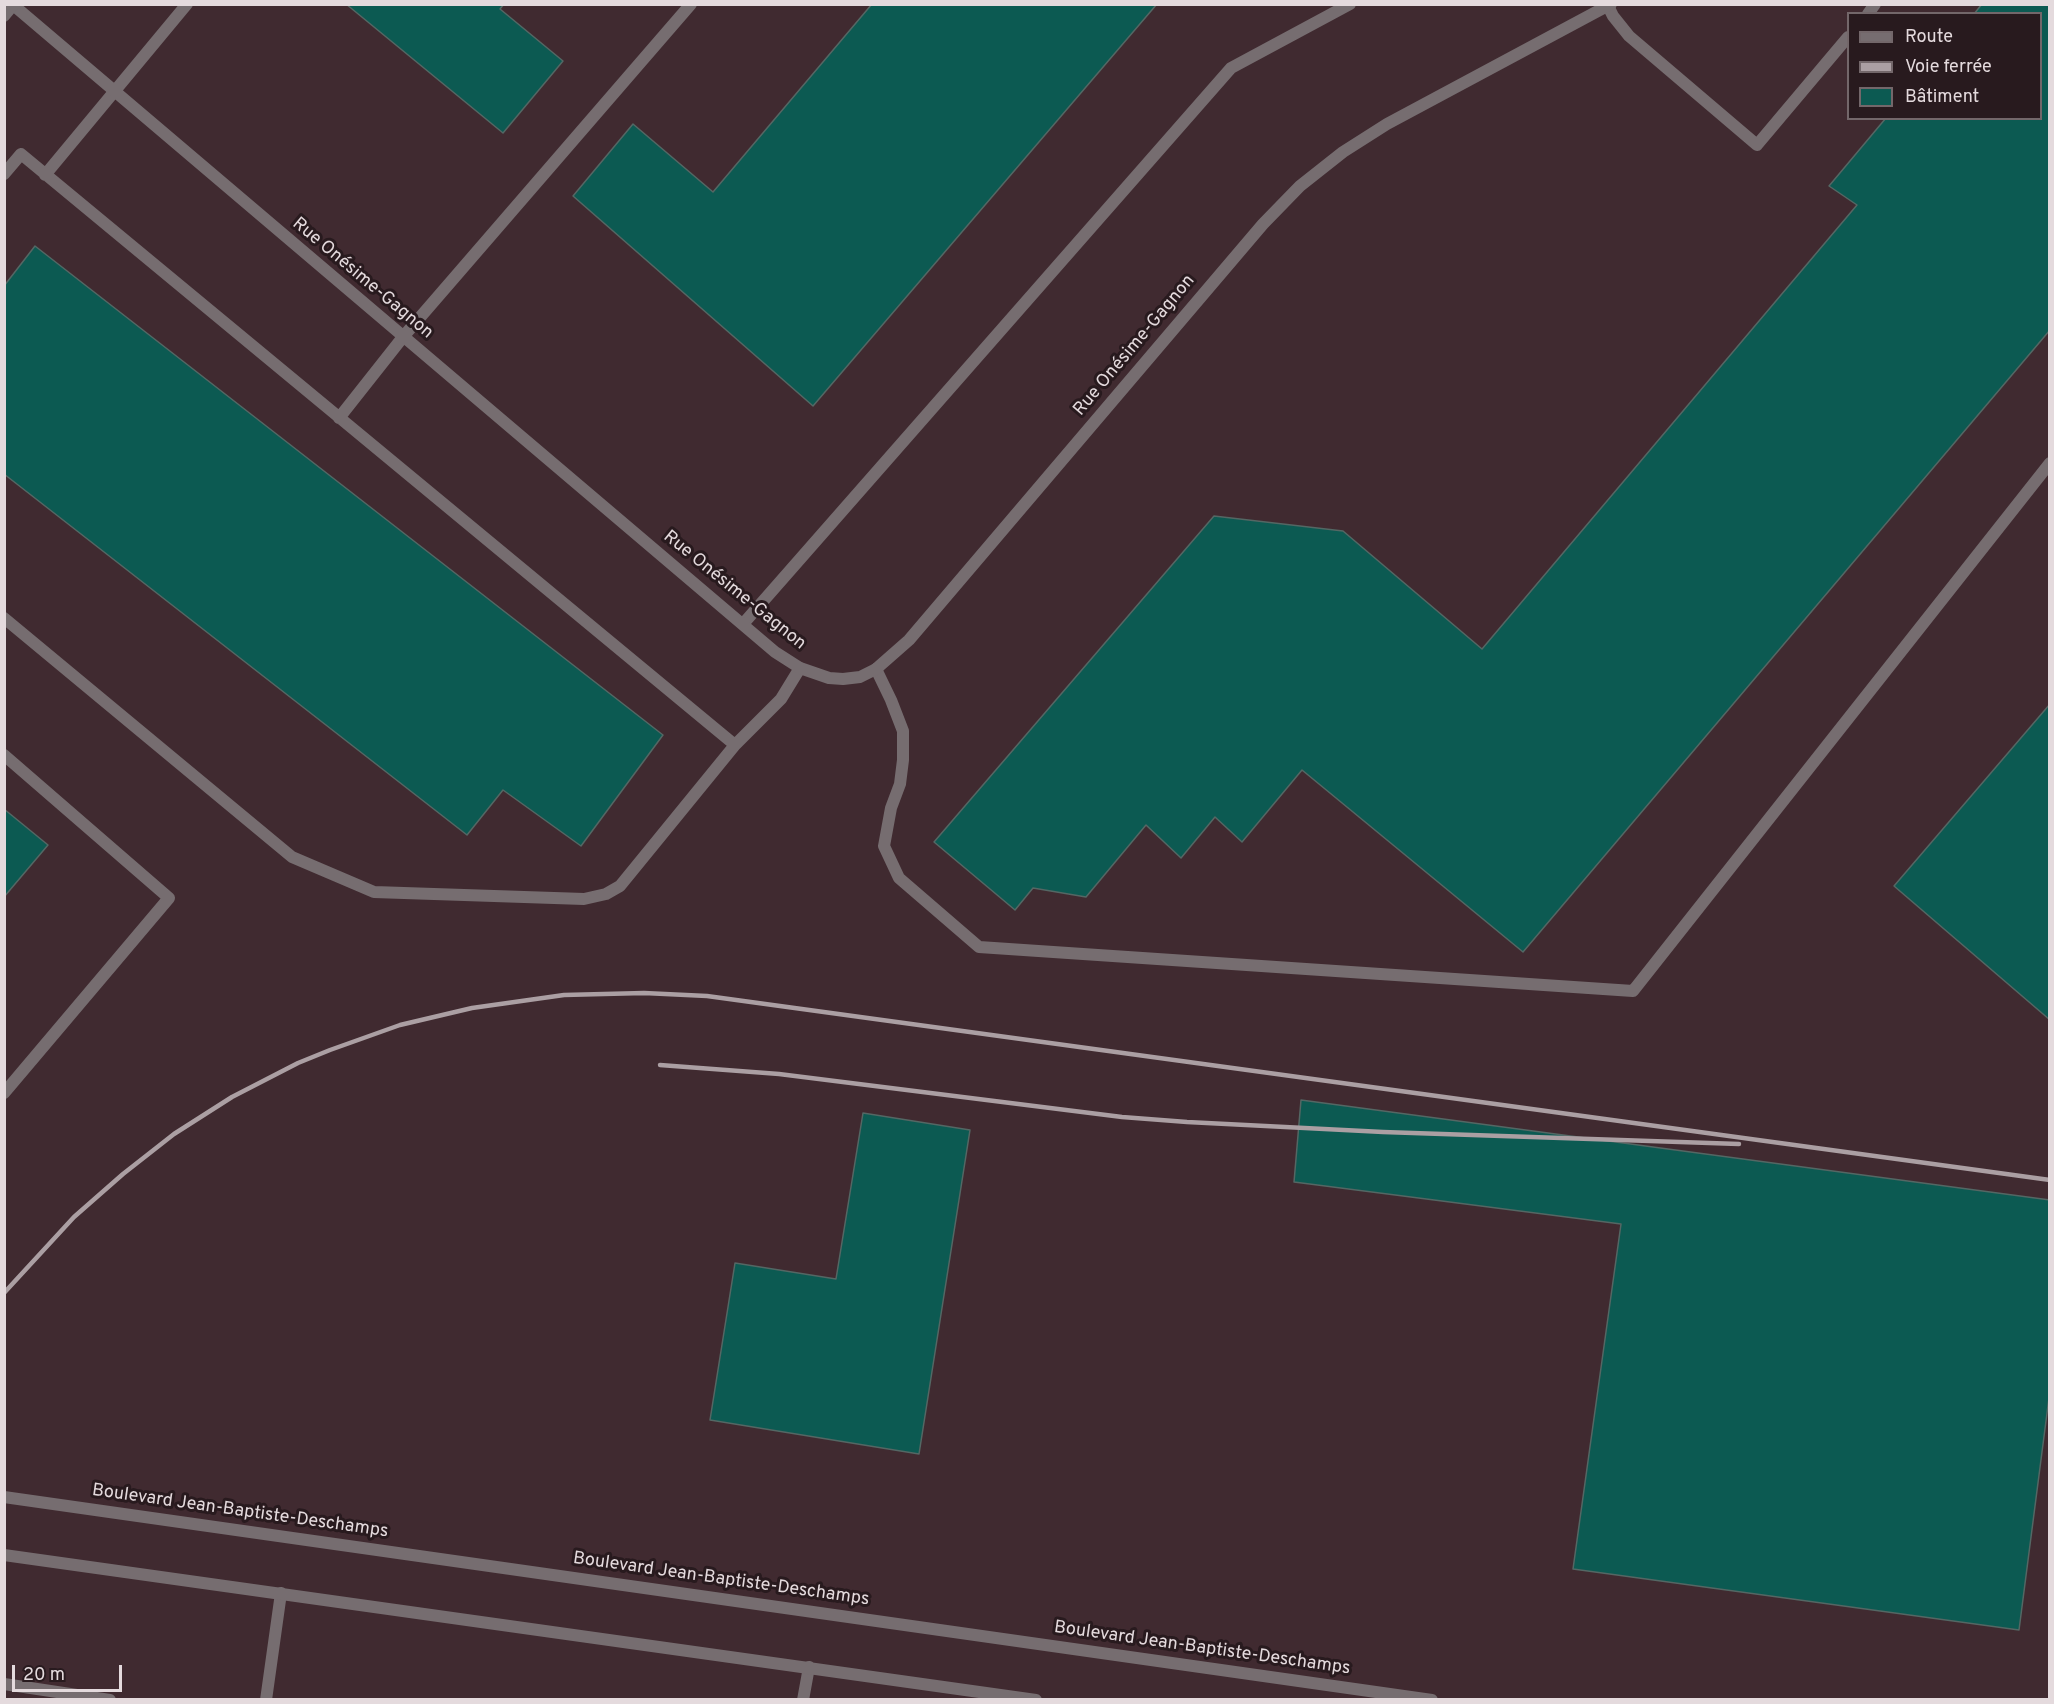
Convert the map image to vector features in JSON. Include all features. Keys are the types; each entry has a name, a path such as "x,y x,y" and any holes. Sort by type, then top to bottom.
{"street":[{"path":"45,175 187,4"},
{"path":"339,418 403,338 691,4"},
{"path":"743,624 1231,68 1350,4"},
{"path":"4,16 13,5"},
{"name":"Rue Onésime-Gagnon","path":"13,5 775,652 801,668 830,678 843,679 860,677 876,669 896,654 1263,224 1300,186 1343,152 1387,124 1609,5"},
{"path":"1609,5 1613,16 1629,36 1758,145 1847,38"},
{"path":"4,174 21,154 735,745"},
{"path":"876,669 903,731 900,784 891,808 884,846 899,878 979,947 1633,991 2049,463"},
{"path":"4,618 291,857 374,892 584,899 606,894 620,886 735,745 782,699 801,668"},
{"path":"4,755 169,898 4,1093"},
{"name":"Boulevard Jean-Baptiste-Deschamps","path":"4,1497 1432,1700"},
{"path":"4,1555 1036,1700"},
{"path":"267,1700 281,1593"},
{"path":"803,1700 809,1667"},
{"path":"4,1684 110,1700"}],"shaded area":[{"path":"5,5 2049,5 2049,1699 5,1699"}],"building":[{"path":"346,4 504,4 500,9 563,61 503,133"},
{"path":"872,4 1157,4 813,406 573,196 633,124 713,192"},
{"path":"1982,4 2050,4 2050,330 1523,952 1302,770 1242,842 1215,817 1181,858 1146,825 1086,897 1033,888 1015,910 934,842 1214,516 1343,531 1482,649 1857,205 1829,186 1884,120 2042,120 2042,12 1976,12"},
{"path":"35,246 663,735 581,846 503,790 467,835 4,474 4,286"},
{"path":"2050,704 2050,1020 1894,886"},
{"path":"4,809 48,845 4,897"},
{"path":"1301,1100 2050,1200 2050,1390 2019,1630 1573,1569 1621,1224 1294,1182"},
{"path":"863,1113 970,1130 919,1454 710,1420 735,1263 836,1279"}],"railway":[{"path":"4,1293 74,1217 123,1174 174,1134 232,1097 298,1063 400,1025 472,1008 564,995 644,993 707,996 2050,1180"},
{"path":"660,1065 779,1074 1122,1117 1187,1122 1383,1132 1739,1144"}]}
